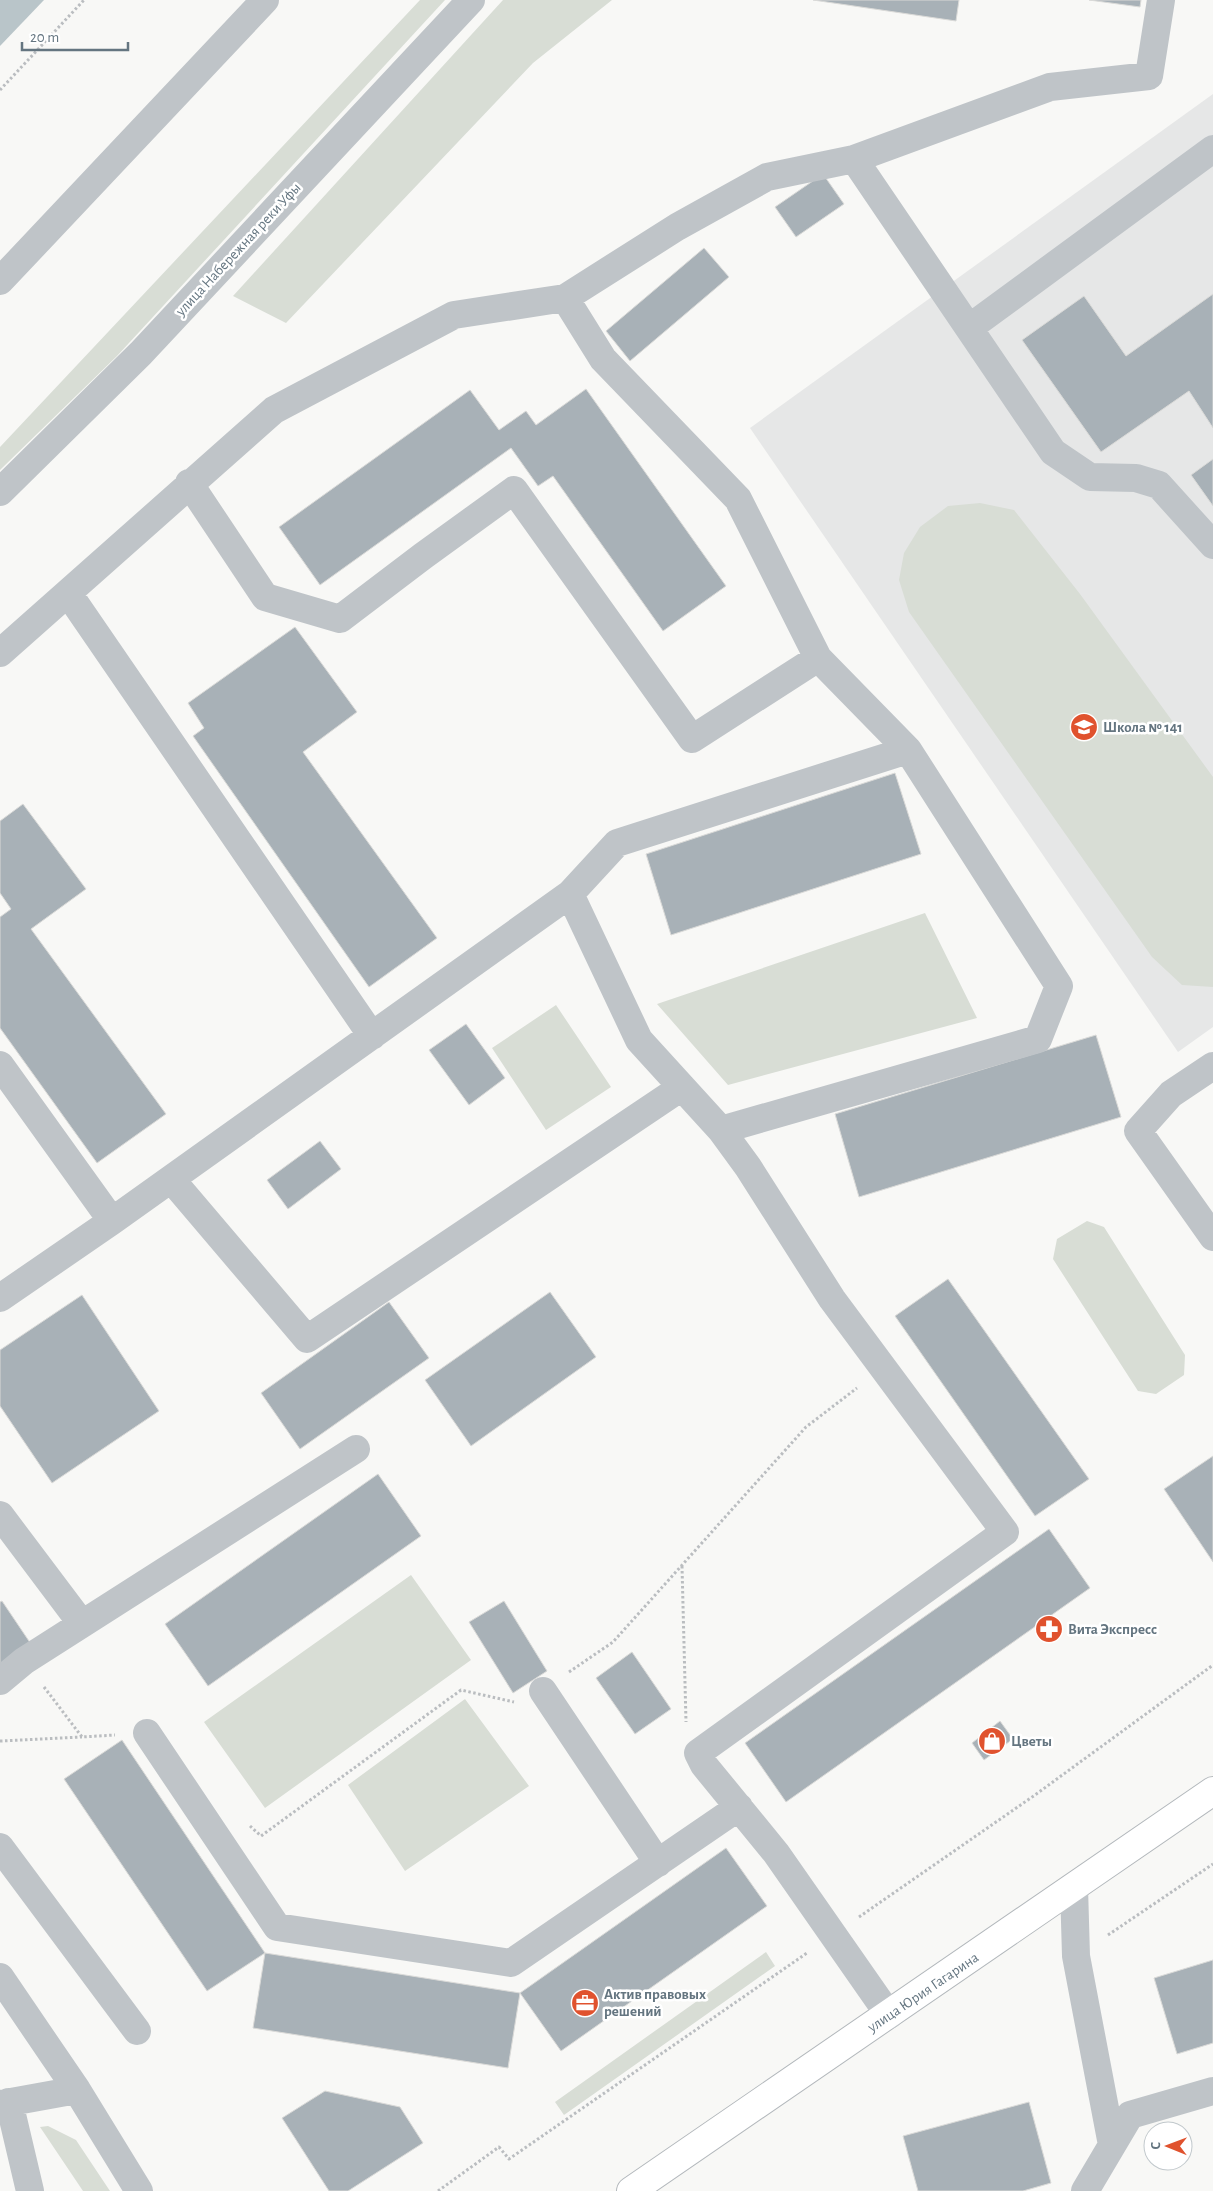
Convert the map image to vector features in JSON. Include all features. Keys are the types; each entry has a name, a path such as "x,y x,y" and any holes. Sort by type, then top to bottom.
{"main road":[{"name":"улица Юрия Гагарина","path":"631,2191 1213,1790"}],"street":[{"path":"0,281 265,0"},
{"name":"улица Набережная реки Уфы","path":"0,492 141,353 471,0"},
{"path":"0,653 189,483 274,410 454,315 565,298 677,227 767,177 854,159 1050,87 1149,76 1161,0"},
{"path":"969,328 1213,149"},
{"path":"854,159 1053,452 1090,477 1136,478 1158,485 1213,545"},
{"path":"565,298 603,359 738,499 818,658 908,750 1059,986 1038,1039 721,1130"},
{"path":"189,483 265,597 340,619 422,556 514,490 692,739 818,658"},
{"path":"68,593 372,1036"},
{"path":"0,1298 112,1221 570,894 617,843 908,750"},
{"path":"570,894 639,1040 721,1130 748,1167 832,1299 1005,1532 698,1753 704,1764 776,1852 889,2015"},
{"path":"0,1064 112,1221"},
{"path":"1213,1066 1171,1094 1138,1131 1213,1238"},
{"path":"171,1179 307,1339 682,1087"},
{"path":"0,1681 24,1661 356,1449"},
{"path":"0,1515 82,1624"},
{"path":"543,1691 658,1863"},
{"path":"147,1733 277,1927 511,1963 739,1808"},
{"path":"0,1847 137,2031"},
{"path":"1074,1887 1076,1956 1112,2145"},
{"path":"0,1977 77,2090 139,2191"},
{"path":"30,2191 4,2103 77,2090"},
{"path":"1085,2191 1130,2115 1213,2091"}],"path":[{"path":"0,90 84,0"},
{"path":"247,1823 261,1836 461,1690 516,1702 543,1691 613,1642 806,1427 883,1369"},
{"path":"682,1565 686,1724 698,1753"},
{"path":"24,1661 82,1737"},
{"path":"0,1741 147,1733"},
{"path":"1076,1956 1213,1864"}],"shaded area":[{"path":"0,0 44,0 0,46"},
{"path":"420,0 445,0 117,356 0,470 0,447"},
{"path":"503,0 612,0 533,63 286,323 233,296"},
{"name":"Школа № 141","path":"1213,94 1213,1027 1178,1052 750,428"},
{"path":"980,503 1014,510 1080,594 1213,777 1213,987 1182,985 1152,957 909,612 899,580 904,553 920,527 948,506"},
{"path":"925,913 977,1018 728,1085 657,1004"},
{"path":"556,1005 611,1087 546,1130 492,1048"},
{"path":"1087,1221 1104,1227 1185,1355 1184,1375 1156,1394 1138,1391 1053,1259 1057,1239"},
{"path":"411,1575 471,1660 265,1808 204,1722"},
{"path":"465,1699 529,1786 405,1871 348,1785"},
{"path":"766,1952 775,1966 564,2115 555,2102"},
{"path":"48,2126 76,2140 110,2191 83,2191 40,2127"}],"building":[{"path":"813,0 959,0 956,21"},
{"path":"1089,0 1141,0 1140,7"},
{"path":"823,174 844,204 796,237 775,207"},
{"path":"704,248 729,277 630,361 606,331"},
{"path":"1213,294 1213,428 1189,391 1101,452 1022,340 1084,296 1126,356"},
{"path":"586,389 726,586 663,631 553,476 538,486 511,448 320,585 279,527 470,390 499,430 526,411 536,425"},
{"path":"1213,459 1213,506 1191,475"},
{"path":"295,627 357,712 303,752 437,938 369,987 193,736 204,728 188,703"},
{"path":"895,773 921,854 671,935 646,854"},
{"path":"23,804 86,889 31,929 166,1114 97,1163 0,1028 0,917 11,909 0,893 0,821"},
{"path":"466,1024 505,1078 469,1105 429,1050"},
{"path":"1096,1035 1121,1117 859,1197 835,1114"},
{"path":"320,1141 341,1169 288,1209 267,1180"},
{"path":"948,1279 1089,1479 1035,1516 895,1316"},
{"path":"550,1292 596,1357 471,1446 425,1380"},
{"path":"82,1295 159,1411 52,1483 0,1406 0,1350"},
{"path":"389,1302 429,1358 300,1449 261,1393"},
{"path":"1213,1456 1213,1562 1164,1489"},
{"path":"378,1474 421,1536 208,1686 165,1624"},
{"path":"1049,1529 1090,1588 786,1802 745,1743"},
{"path":"2,1601 35,1650 0,1673 0,1602"},
{"path":"504,1601 547,1671 513,1693 469,1622"},
{"path":"632,1652 671,1709 635,1734 596,1678"},
{"name":"Цветы","path":"1000,1721 1013,1739 984,1760 972,1743"},
{"path":"122,1740 265,1953 207,1991 64,1779"},
{"path":"726,1848 767,1906 561,2051 520,1993"},
{"path":"265,1953 520,1993 508,2068 253,2028"},
{"path":"1213,1960 1213,2043 1177,2054 1154,1978"},
{"path":"325,2091 400,2107 423,2143 348,2191 329,2191 282,2118"},
{"path":"1029,2102 1051,2183 1023,2191 918,2191 903,2136"}],"place":[{"name":"Школа № 141","path":"1084,727"},
{"name":"Вита Экспресс","path":"1049,1629"},
{"name":"Цветы","path":"992,1741"},
{"name":"Актив правовых решений","path":"585,2003"}]}
